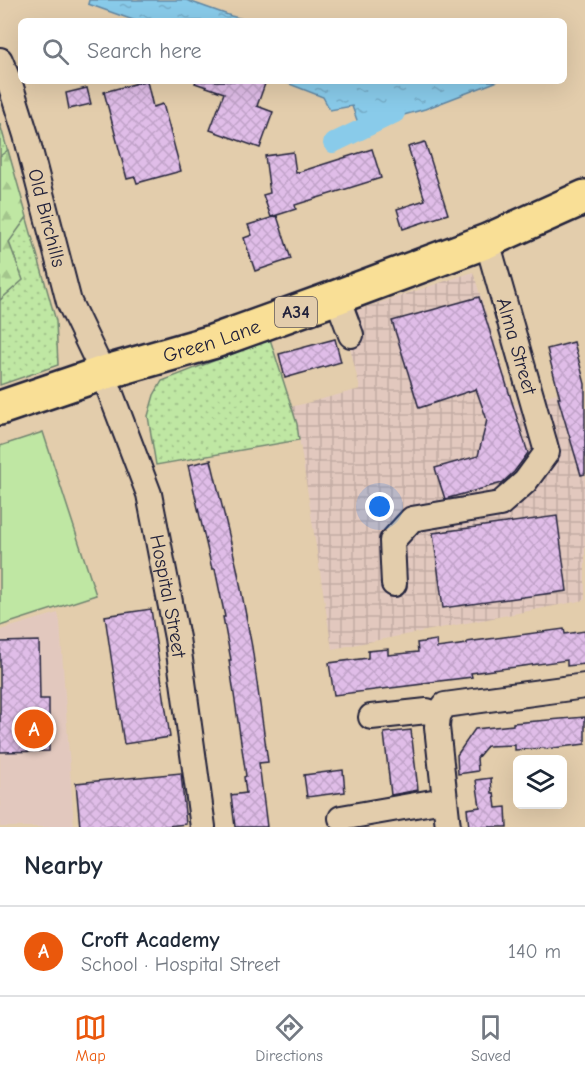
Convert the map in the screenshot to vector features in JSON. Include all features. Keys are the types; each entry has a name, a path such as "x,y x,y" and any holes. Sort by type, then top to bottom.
{"highway":[{"name":"Green Lane","path":"0,408 103,373 212,342 337,297 487,241 585,197"}],"street":[{"name":"Old Birchills","path":"8,64 11,87 26,135 69,303 103,373"},
{"name":"Alma Street","path":"394,584 392,541 412,519 500,504 525,482 547,452 487,241"},
{"path":"337,297 351,335"},
{"name":"Hospital Street","path":"103,373 149,494 177,638 203,827"},
{"path":"448,827 437,727 438,715 445,705 585,686"},
{"path":"371,717 427,711 438,715"},
{"path":"341,818 444,800"}],"shaded area":[{"path":"473,272 515,405 585,385 585,600 332,649 297,424 291,407 360,389 342,315"},
{"path":"58,613 74,827 0,827 0,630"}],"green space":[{"path":"0,124 56,321 58,365 0,385"},
{"path":"8,150 27,217 9,242 23,280 0,300 0,156"},
{"path":"270,339 297,424 299,440 156,465 148,416 154,395 162,381"},
{"path":"43,432 96,595 0,626 0,446"}],"water":[{"path":"89,0 186,0 239,18 128,18 88,4"},
{"path":"290,84 490,84 425,109 372,124 333,143 357,129 358,123 352,106 330,110 323,97"}],"building":[{"path":"134,84 148,84 153,107 163,104 181,171 137,183 135,177 127,179 104,92"},
{"path":"198,84 265,84 257,106 273,112 260,148 210,130 224,93"},
{"path":"87,88 91,104 69,109 66,93"},
{"path":"425,142 448,214 403,229 397,209 425,200 408,147"},
{"path":"372,149 381,178 295,205 296,209 271,217 263,195 270,193 265,156 293,152 296,173"},
{"path":"277,216 291,259 255,271 244,238 252,235 248,225"},
{"path":"479,297 528,453 514,472 502,483 445,499 435,468 478,456 487,420 476,389 419,408 392,321"},
{"path":"335,339 341,362 285,378 279,354"},
{"path":"574,342 585,384 585,474 581,475 558,398 560,398 547,349"},
{"path":"211,460 237,568 252,647 268,762 259,763 267,827 235,827 231,795 246,793 244,777 246,776 229,660 231,660 215,569 212,569 188,465"},
{"path":"557,516 567,591 443,608 433,533"},
{"path":"151,609 170,737 124,744 105,616"},
{"path":"564,629 565,634 585,631 585,664 567,666 567,660 471,673 472,677 334,695 329,663 368,658 368,651 388,649 388,655 418,652 417,643 436,640 437,648"},
{"path":"39,641 40,699 49,699 49,751 0,752 0,642"},
{"path":"585,717 585,744 515,750 515,745 487,746 477,758 478,771 458,774 457,755 475,729 513,725 513,723"},
{"path":"411,730 418,790 391,795 384,733"},
{"path":"343,770 345,792 307,797 304,775"},
{"path":"181,773 186,824 159,827 80,827 76,783"},
{"path":"491,778 496,808 506,807 507,827 469,827 467,809 480,807 476,780"}],"waterway":[{"path":"333,143 395,113"}],"place":[{"name":"Croft Academy","path":"34,729"}]}
